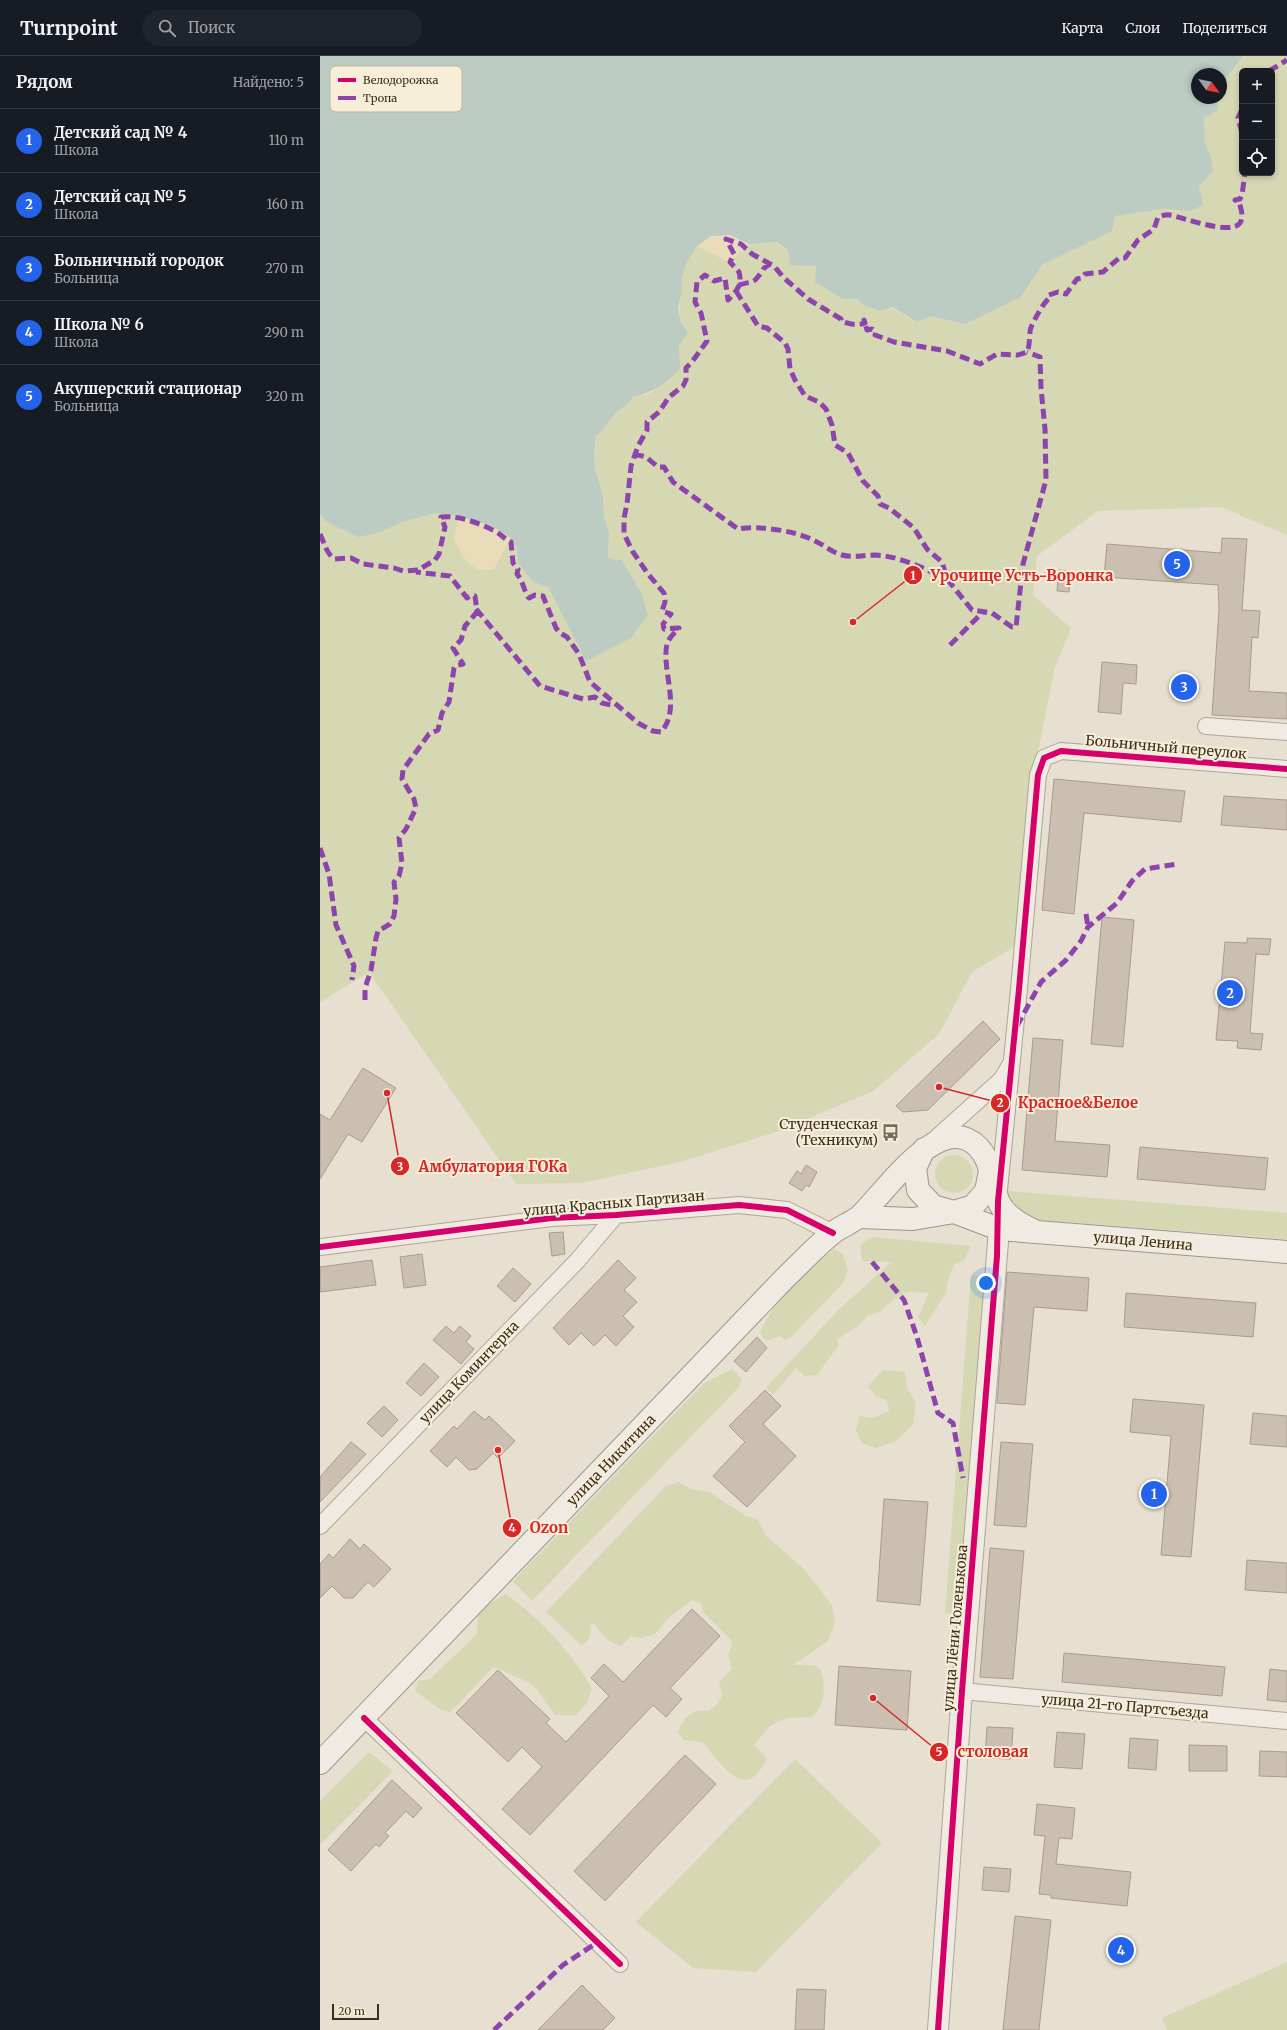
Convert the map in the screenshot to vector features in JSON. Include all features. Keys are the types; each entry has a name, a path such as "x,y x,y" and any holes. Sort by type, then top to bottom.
{"main road":[{"path":"954,1212 933,1206 918,1190 915,1168 925,1148 943,1138 964,1138 977,1146 986,1157 998,1201 1004,1210 1018,1223 1037,1232"},
{"name":"улица Никитина","path":"320,1763 785,1278 833,1233 859,1217 884,1188 925,1148"},
{"path":"859,1217 913,1218 954,1212 973,1206 986,1191 990,1171"},
{"name":"улица Ленина","path":"954,1212 999,1229 1287,1252"}],"street":[{"path":"1206,726 1287,732"},
{"name":"Больничный переулок","path":"1012,1060 1038,775 1044,758 1061,751 1287,769"},
{"path":"925,1148 1002,1079 1012,1060"},
{"path":"999,1229 998,1201 1012,1060"},
{"name":"улица Красных Партизан","path":"320,1247 552,1218 616,1215 739,1205 787,1210 833,1233"},
{"name":"улица Коминтерна","path":"320,1526 577,1261 616,1215"},
{"name":"улица Лёни Голенькова","path":"938,2030 962,1691 999,1229"},
{"name":"улица 21-го Партсъезда","path":"962,1691 1287,1721"},
{"path":"364,1718 620,1964"}],"green space":[{"path":"1243,56 1287,56 1287,535 1221,507 1098,511 1037,556 1033,595 1071,628 1055,667 1028,802 1017,945 972,972 939,1034 873,1091 776,1132 684,1161 582,1183 516,1184 369,972 320,1002 320,514 325,521 378,533 402,522 436,513 459,516 454,539 464,558 493,570 511,538 517,549 518,563 532,581 549,588 586,661 631,576 622,560 616,560 608,557 609,533 604,517 603,495 595,469 594,454 596,436 604,429 615,414 633,397 648,394 669,380 679,357 679,345 688,333 680,317 681,282 683,271 687,262 697,246 729,262 749,244 777,242 816,266 843,299 873,302 891,308 917,322 930,316 965,324 1021,297 1042,265 1111,231 1115,216 1164,209 1190,211 1211,157 1205,143 1204,118 1217,111 1218,104 1227,104 1227,77"},
{"path":"950,1155 958,1155 968,1160 972,1167 972,1181 968,1188 958,1193 950,1193 940,1188 938,1185 935,1178 935,1170 940,1160 943,1158"},
{"path":"1008,1191 1287,1213 1287,1239 1039,1220 1022,1217 1008,1202"},
{"path":"873,1237 971,1246 965,1259 954,1265 949,1276 946,1293 925,1326 918,1317 929,1293 909,1291 893,1300 880,1312 868,1316 859,1325 837,1340 839,1345 817,1375 804,1376 796,1368 773,1395 766,1388 840,1308 892,1262 862,1261 860,1245"},
{"path":"835,1249 843,1254 848,1271 843,1283 790,1338 785,1340 779,1336 766,1341 760,1333 766,1320 782,1297 812,1266"},
{"path":"971,1275 986,1276 960,1615 945,1613"},
{"path":"732,1369 742,1379 738,1388 532,1601 513,1581 704,1383"},
{"path":"883,1370 905,1372 907,1388 916,1403 913,1425 896,1441 876,1448 862,1443 856,1431 859,1416 873,1418 889,1411 887,1401 875,1395 868,1386"},
{"path":"679,1482 691,1489 709,1492 746,1516 758,1519 766,1536 804,1569 832,1605 835,1623 828,1641 793,1665 814,1665 821,1670 824,1689 820,1707 812,1717 789,1718 770,1726 754,1745 767,1758 760,1770 753,1777 746,1780 739,1779 725,1769 703,1743 684,1740 678,1732 686,1718 693,1712 702,1710 708,1711 717,1704 722,1696 719,1682 732,1669 728,1655 732,1645 731,1640 703,1612 701,1604 692,1600 666,1620 655,1634 641,1638 631,1636 621,1646 612,1643 606,1638 595,1624 590,1624 590,1636 582,1646 546,1612 666,1486"},
{"path":"505,1594 518,1603 554,1636 584,1675 592,1688 587,1703 576,1715 555,1715 535,1687 526,1681 494,1667 450,1712 441,1710 415,1691 418,1681 430,1679 477,1634 478,1614"},
{"path":"369,1752 393,1771 320,1845 320,1801"},
{"path":"795,1759 882,1843 756,1972 693,1968 636,1922"},
{"path":"1287,1962 1287,2030 1167,2030 1162,2018"}],"sand":[{"path":"730,235 749,244 729,262 697,246 711,236"},
{"path":"459,516 492,526 511,538 493,570 477,570 464,558 454,539"}],"shaded area":[{"path":"320,56 1243,56 1227,77 1227,68 1191,68 1191,104 1218,104 1217,111 1204,118 1205,143 1211,157 1213,171 1199,186 1203,205 1190,211 1164,209 1115,216 1112,231 1042,265 1021,297 965,324 930,316 917,322 892,307 880,311 862,304 858,299 843,299 815,282 816,266 790,265 788,250 777,242 749,244 730,235 711,236 697,246 686,264 681,280 682,291 678,309 681,322 688,333 679,345 680,369 658,387 633,397 615,414 604,429 596,436 594,454 595,469 603,495 604,517 609,533 608,557 616,560 622,560 642,595 648,615 631,638 586,661 549,588 532,581 518,563 517,549 511,538 492,526 459,516 436,513 402,522 378,533 358,537 325,521 320,514"}],"building":[{"path":"1222,538 1247,539 1242,610 1260,611 1258,638 1252,637 1249,691 1287,693 1287,719 1212,715 1219,609 1218,585 1104,577 1107,544 1221,553"},
{"path":"1059,570 1071,571 1069,592 1057,591"},
{"path":"1102,662 1137,665 1136,684 1123,683 1121,714 1098,712"},
{"path":"1054,779 1185,791 1181,822 1084,813 1074,914 1042,910"},
{"path":"1224,796 1287,800 1287,830 1221,825"},
{"path":"1102,917 1134,920 1123,1047 1091,1044"},
{"path":"1247,938 1271,939 1269,955 1256,954 1250,1033 1263,1034 1261,1050 1237,1048 1238,1041 1216,1040 1225,942 1247,943"},
{"path":"983,1021 1000,1039 928,1110 903,1112 896,1106"},
{"path":"1033,1038 1063,1040 1055,1141 1110,1145 1107,1177 1022,1170"},
{"path":"363,1068 396,1088 362,1142 348,1134 320,1179 320,1114 330,1120"},
{"path":"1140,1147 1268,1158 1265,1190 1137,1179"},
{"path":"806,1165 817,1172 809,1187 806,1185 802,1191 789,1183 797,1171 801,1174"},
{"path":"563,1232 565,1254 552,1256 549,1233"},
{"path":"422,1254 426,1285 404,1288 400,1257"},
{"path":"372,1260 376,1285 320,1292 320,1267"},
{"path":"618,1260 636,1278 624,1290 637,1302 623,1316 634,1327 616,1346 605,1335 594,1346 581,1333 569,1345 553,1328"},
{"path":"513,1268 531,1284 515,1302 497,1286"},
{"path":"1007,1272 1089,1278 1087,1311 1034,1307 1025,1405 997,1403"},
{"path":"1126,1293 1256,1303 1253,1337 1124,1327"},
{"path":"446,1326 454,1333 460,1326 471,1336 466,1342 474,1349 461,1364 433,1340"},
{"path":"757,1337 767,1348 746,1372 734,1361"},
{"path":"424,1363 439,1377 421,1396 406,1383"},
{"path":"765,1390 781,1406 763,1424 796,1456 747,1507 713,1476 745,1442 729,1426"},
{"path":"1133,1399 1204,1405 1191,1557 1161,1555 1171,1436 1130,1432"},
{"path":"384,1406 398,1420 382,1437 367,1423"},
{"path":"474,1411 485,1420 489,1416 515,1441 498,1458 493,1453 477,1469 469,1470 456,1457 447,1467 430,1451 454,1426 457,1429"},
{"path":"1253,1413 1287,1416 1287,1447 1250,1444"},
{"path":"351,1442 366,1454 320,1502 320,1477"},
{"path":"1001,1442 1033,1444 1026,1527 994,1525"},
{"path":"884,1499 928,1502 920,1605 877,1601"},
{"path":"350,1539 360,1549 364,1544 391,1569 374,1587 368,1582 353,1598 344,1598 332,1586 320,1598 320,1564 329,1554 333,1558"},
{"path":"990,1548 1024,1551 1013,1679 980,1677"},
{"path":"1247,1560 1287,1563 1287,1593 1245,1590"},
{"path":"692,1609 720,1636 670,1688 682,1699 666,1717 653,1705 530,1835 502,1809 542,1767 522,1747 508,1762 456,1713 498,1670 550,1719 546,1723 566,1742 609,1696 591,1678 604,1664 623,1682"},
{"path":"1064,1653 1225,1667 1222,1696 1062,1682"},
{"path":"839,1666 911,1671 907,1730 835,1725"},
{"path":"1270,1669 1287,1671 1287,1702 1267,1700"},
{"path":"987,1727 1013,1728 1011,1759 985,1758"},
{"path":"1057,1732 1085,1734 1082,1769 1054,1767"},
{"path":"1130,1738 1158,1740 1156,1770 1128,1768"},
{"path":"1189,1745 1227,1746 1227,1771 1189,1771"},
{"path":"1260,1751 1287,1752 1287,1777 1259,1776"},
{"path":"685,1755 716,1784 605,1901 574,1871"},
{"path":"392,1780 422,1808 413,1818 406,1811 385,1833 389,1836 379,1847 376,1844 351,1871 328,1850"},
{"path":"1037,1804 1075,1808 1072,1839 1059,1838 1056,1864 1131,1872 1127,1906 1051,1898 1051,1895 1039,1894 1045,1836 1034,1835"},
{"path":"984,1867 1011,1869 1009,1892 982,1890"},
{"path":"1015,1916 1051,1920 1039,2030 1003,2030"},
{"path":"582,1985 615,2018 603,2030 538,2030"},
{"path":"797,1989 826,1990 824,2030 795,2030"}],"marked path":[{"path":"1274,68 1287,60"},
{"path":"1239,116 1239,122"},
{"path":"865,323 867,330 872,329 876,333 875,335 894,342 947,351 980,364 997,354 1018,355 1027,352 1031,328 1040,310 1050,297 1049,295 1058,292 1066,294 1077,279 1082,278 1085,274 1103,272 1119,258 1125,258 1138,240 1154,229 1158,217 1168,215 1206,225 1227,228 1240,223 1242,218 1241,210 1239,202 1235,200 1240,199 1242,195 1245,176"},
{"path":"320,534 327,550 334,559 351,558 363,564 394,568 403,571 418,570 435,560 439,554 445,527 441,517 454,517 468,520 495,531 511,542 513,563 518,569 517,574 527,596 529,598 535,595 543,596 556,628 560,633 567,637 579,654 590,682 638,723 653,731 661,732 667,723 671,701 666,665 667,644 679,628 664,629 663,624 671,614 662,611 665,602 664,593 648,574 633,552 624,534 624,518 631,466 638,446 647,430 647,422 659,412 669,397 683,386 686,380 686,368 707,341 701,313 695,302 697,282 705,275 714,281 725,278 728,300 736,291 740,284 740,277 739,272 730,262 734,254 726,239 741,244 752,254 774,266 783,277 808,299 841,319 841,321 850,324 865,323"},
{"path":"739,285 753,281 764,268 770,264"},
{"path":"736,291 758,326 767,328 785,343 788,349 790,369 795,380 805,396 819,402 826,409 832,425 835,445 848,453 863,481 878,496 880,504 889,508 914,528 927,549 942,562 947,579 972,610 992,613 1012,627 1016,627 1023,564 1046,480 1045,429 1040,357 1027,352"},
{"path":"864,320 865,323 865,323 864,320"},
{"path":"634,454 646,457 658,467 664,467 673,482 738,529 766,528 798,534 807,537 835,553 846,556 875,555 903,560 947,579"},
{"path":"365,1000 365,988 371,970 378,931 390,924 394,916 396,899 394,882 399,876 402,863 399,838 406,829 416,808 414,799 402,779 403,770 429,734 438,730 442,713 449,702 454,668 455,666 463,664 453,648 461,640 465,626 477,612 475,596 470,596 467,598 450,576 416,572"},
{"path":"476,609 540,686 583,699 595,697 602,703 615,706"},
{"path":"950,645 984,611"},
{"path":"320,848 329,874 336,925 354,966 352,980"},
{"path":"1017,1026 1041,982 1066,960 1081,941 1088,927 1117,903 1132,881 1145,869 1177,864"},
{"path":"1086,914 1088,927"},
{"path":"872,1262 904,1300 917,1337 938,1413 953,1423 963,1478"},
{"path":"494,2030 563,1965 598,1942"}],"cycle path":[{"path":"938,2030 962,1691 997,1256 998,1201 1038,775 1044,758 1061,751 1287,769"},
{"path":"320,1247 552,1218 616,1215 739,1205 787,1210 833,1233"},
{"path":"364,1718 620,1964"}],"place":[{"name":"Акушерский стационар","path":"1177,564"},
{"name":"Урочище Усть-Воронка","path":"853,622"},
{"name":"Больничный городок","path":"1184,687"},
{"name":"Детский сад № 5","path":"1230,993"},
{"name":"Красное&Белое","path":"939,1087"},
{"name":"Амбулатория ГОКа","path":"387,1093"},
{"name":"Студенческая (Техникум)","path":"891,1132"},
{"name":"Ozon","path":"498,1450"},
{"name":"Детский сад № 4","path":"1154,1494"},
{"name":"столовая","path":"873,1698"},
{"name":"Школа № 6","path":"1121,1950"}]}
